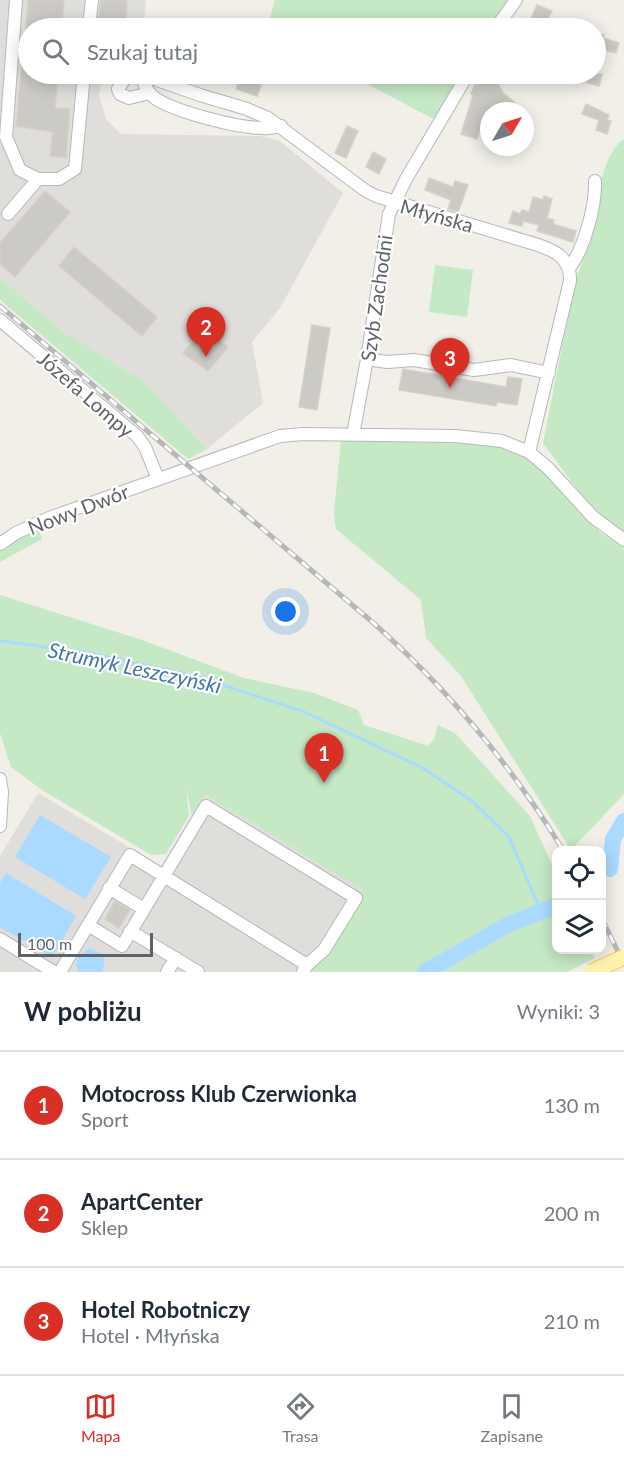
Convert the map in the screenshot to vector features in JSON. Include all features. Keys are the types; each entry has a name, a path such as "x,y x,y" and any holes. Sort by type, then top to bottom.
{"main road":[{"path":"591,972 624,957"}],"street":[{"path":"16,0 6,137 20,170 38,179 59,179 75,169 83,84"},
{"path":"90,18 92,0"},
{"path":"503,18 516,0"},
{"path":"121,84 118,89 120,94 131,98 150,93"},
{"path":"145,84 150,93 158,99 183,110 218,120 261,128 281,126"},
{"name":"Młyńska","path":"166,84 254,111 281,126 366,191 393,202 551,250 564,258 569,268"},
{"name":"Szyb Zachodni","path":"353,435 367,359 386,226 393,202 462,84"},
{"path":"8,214 38,179"},
{"path":"530,452 568,290 569,268 580,250 593,206 595,181"},
{"name":"Józefa Lompy","path":"0,320 136,436 146,447 158,479"},
{"path":"367,359 387,362 414,360 474,370 511,365 549,373"},
{"path":"158,479 280,436 303,434 485,438 510,443 530,452 593,517 624,540"},
{"name":"Nowy Dwór","path":"0,544 37,522 158,479"},
{"path":"0,779 2,792 0,826"},
{"path":"60,972 110,888 130,855 163,876 305,968 324,950 356,898 206,806 163,876 144,909 130,931 122,946 88,925"},
{"path":"110,888 144,909"},
{"path":"130,931 198,972"},
{"path":"0,939 54,972"},
{"path":"167,972 176,958"}],"shaded area":[{"path":"0,0 146,0 144,18 18,18 18,84 101,84 99,95 106,119 121,134 260,136 280,141 343,193 280,308 252,342 263,403 207,449 143,381 64,332 0,278"},
{"path":"38,793 161,866 204,795 364,890 324,957 312,972 0,972 0,856"}],"green space":[{"path":"275,0 509,0 497,18 270,18"},
{"path":"368,84 457,84 435,120"},
{"path":"624,139 624,532 589,503 543,443 575,281 586,250 602,177 615,147"},
{"path":"435,265 473,270 467,317 429,312"},
{"path":"0,278 64,332 143,381 207,449 188,459 0,300"},
{"path":"341,440 470,444 512,448 528,455 602,534 624,547 624,794 575,846 568,846 461,676 426,638 421,600 336,529 334,514"},
{"path":"38,527 42,539 0,562 0,551 11,541"},
{"path":"0,595 142,640 244,678 314,693 358,710 364,725 428,746 434,739 438,725 455,733 530,816 552,865 552,954 592,954 595,958 567,972 312,972 324,957 363,890 205,795 192,816 186,787 189,816 166,854 151,855 42,790 11,767 0,733"}],"water":[{"path":"40,815 111,857 85,899 15,857"},
{"path":"6,873 76,916 52,957 0,927 0,883"},
{"path":"88,949 97,951 103,956 102,972 79,972 76,965 78,957"}],"building":[{"path":"28,0 64,0 63,18 27,18"},
{"path":"101,0 127,0 126,18 98,18"},
{"path":"537,5 552,11 548,18 531,18"},
{"path":"606,39 619,43 616,53 606,50"},
{"path":"20,84 57,84 55,108 70,109 66,158 50,156 53,132 16,126"},
{"path":"238,84 262,84 257,96 236,89"},
{"path":"475,84 498,84 503,93 514,102 480,102 480,128 477,139 461,134 473,95 471,94"},
{"path":"586,104 609,115 607,120 611,121 607,134 596,130 599,120 582,114"},
{"path":"347,126 358,131 346,158 335,153"},
{"path":"373,152 386,159 379,174 366,167"},
{"path":"429,178 453,187 455,181 468,185 458,212 448,209 451,200 425,190"},
{"path":"45,191 70,212 15,277 0,264 0,243"},
{"path":"544,196 552,199 547,218 554,220 553,224 576,231 573,242 537,231 539,225 523,221 522,226 509,223 513,211 520,214 522,210 529,212 533,197 543,200"},
{"path":"74,247 157,317 142,336 59,266"},
{"path":"312,325 330,328 317,410 299,407"},
{"path":"204,328 228,347 208,371 183,353"},
{"path":"403,369 506,387 508,377 522,379 517,405 497,402 496,406 399,390"},
{"path":"115,901 130,910 119,928 105,919"}],"waterway":[{"name":"Strumyk Leszczyński","path":"0,641 85,652 198,677 302,711 423,768 472,801 509,837 541,911"},
{"path":"610,869 613,839 624,821"},
{"path":"425,972 511,923 552,908"}],"railway":[{"path":"0,306 398,645 450,699 499,757 560,846"},
{"path":"606,927 624,964"}],"place":[{"name":"ApartCenter","path":"206,357"},
{"name":"Hotel Robotniczy","path":"450,388"},
{"name":"Motocross Klub Czerwionka","path":"324,783"}]}
